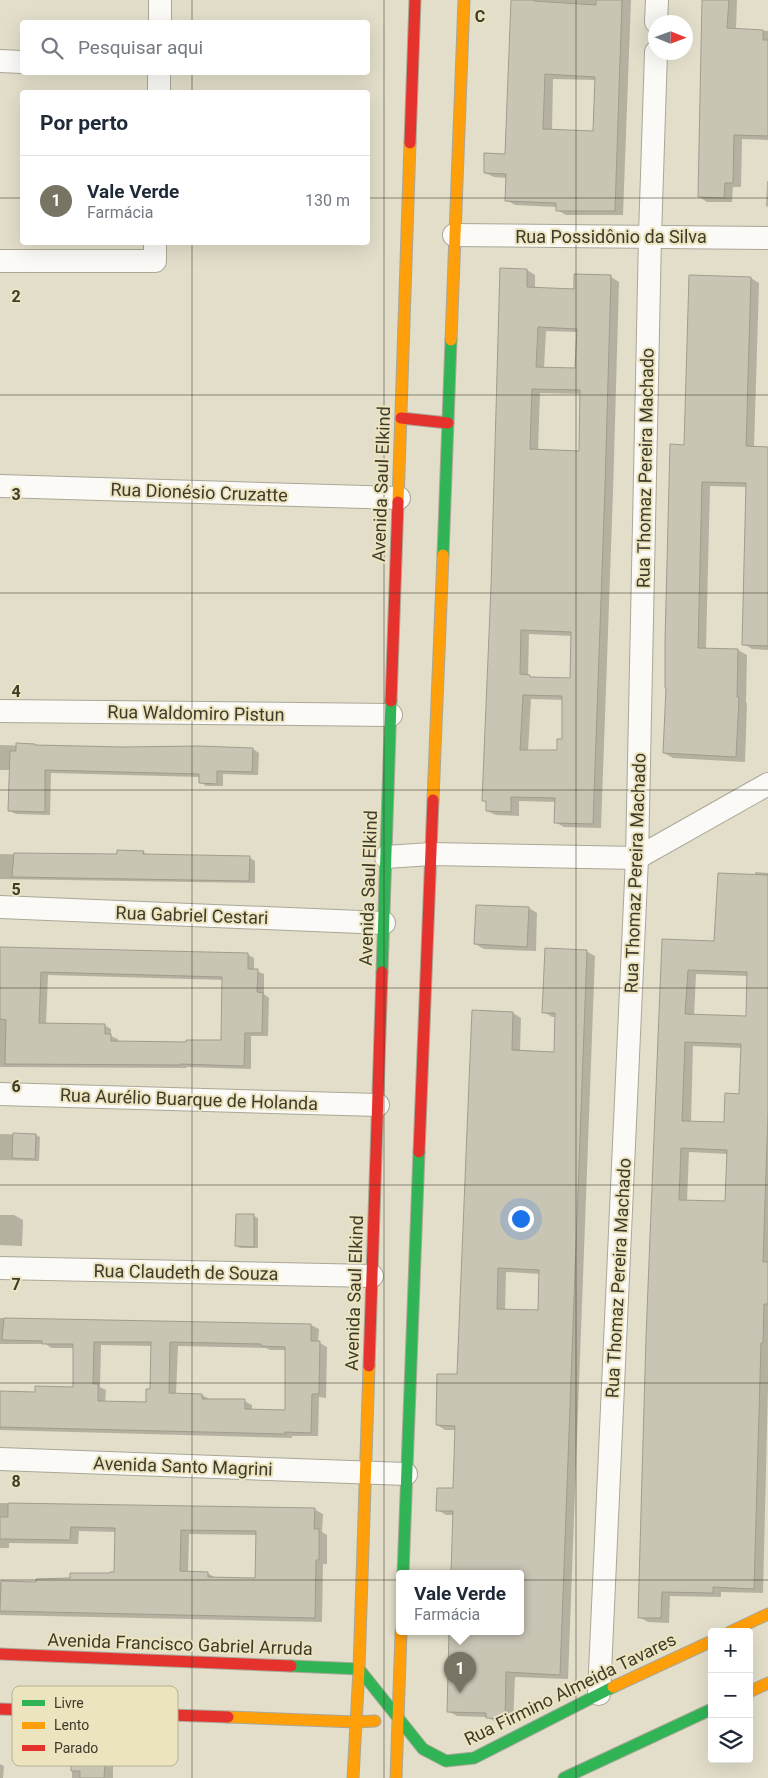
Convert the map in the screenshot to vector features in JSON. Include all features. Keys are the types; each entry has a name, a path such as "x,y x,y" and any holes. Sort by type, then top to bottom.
{"main road":[{"name":"Avenida Saul Elkind","path":"353,1778 366,1472 415,0"},
{"path":"403,1570 464,0"},
{"path":"401,418 448,423"},
{"path":"738,1628 768,1614"},
{"path":"396,1778 401,1635"},
{"name":"Rua Firmino Almeida Tavares","path":"359,1669 423,1749 446,1761 474,1758 599,1694 708,1643"},
{"name":"Avenida Francisco Gabriel Arruda","path":"0,1654 359,1669"},
{"path":"753,1690 768,1683"},
{"path":"564,1778 708,1711"},
{"path":"178,1716 356,1722 399,1720"}],"street":[{"path":"160,0 160,20"},
{"path":"656,15 657,0"},
{"name":"Rua Thomaz Pereira Machado","path":"599,1694 637,858 650,236 656,60"},
{"path":"0,62 20,62"},
{"path":"159,90 160,75"},
{"name":"Rua Possidônio da Silva","path":"454,235 768,238"},
{"path":"0,261 155,252"},
{"name":"Rua Dionésio Cruzatte","path":"0,486 399,498"},
{"name":"Rua Waldomiro Pistun","path":"0,711 391,715"},
{"path":"386,857 431,854 637,858 768,784"},
{"name":"Rua Gabriel Cestari","path":"0,907 384,923"},
{"name":"Rua Aurélio Buarque de Holanda","path":"0,1094 378,1105"},
{"name":"Rua Claudeth de Souza","path":"0,1268 372,1276"},
{"name":"Avenida Santo Magrini","path":"0,1459 406,1474"}],"building":[{"path":"511,0 596,5 596,0 622,0 615,211 556,211 556,203 505,201 506,174 484,173 484,153 505,154","holes":["545,74 595,77 593,131 543,129"]},
{"path":"702,0 729,0 727,28 763,30 763,40 768,40 768,136 734,135 733,183 725,183 724,198 698,197"},
{"path":"500,268 527,269 527,287 574,289 574,274 611,275 593,824 554,823 555,798 511,797 511,812 486,811 486,801 482,801 491,587","holes":["538,327 577,329 575,368 536,367","532,389 580,390 579,451 530,449","521,630 571,632 570,678 530,677 530,675 520,674","523,695 562,696 562,739 557,739 557,750 520,750"]},
{"path":"689,275 751,277 746,446 768,447 768,646 742,645 746,483 702,482 698,648 738,649 737,697 739,697 736,757 663,753 666,688 665,642 670,444 684,445"},
{"path":"16,743 123,747 199,746 253,748 252,772 217,771 217,784 199,783 199,774 45,770 45,812 8,811 10,751 16,751"},
{"path":"117,850 144,851 143,854 250,856 249,881 12,877 14,853 117,854"},
{"path":"718,873 768,875 768,1114 763,1262 768,1262 768,1304 764,1304 763,1343 761,1343 754,1589 713,1587 713,1593 662,1592 661,1618 638,1618 646,1337 662,939 714,941","holes":["688,970 747,972 746,1016 685,1014","685,1042 741,1044 739,1094 725,1093 724,1122 682,1121","681,1148 727,1150 725,1201 679,1200"]},
{"path":"476,905 529,907 527,947 474,944"},
{"path":"0,947 248,953 248,969 258,969 257,992 263,993 262,1033 245,1033 244,1066 5,1064 6,1020 0,1019","holes":["41,972 222,977 221,1040 186,1040 186,1042 111,1041 111,1034 105,1034 105,1024 39,1023"]},
{"path":"545,948 587,950 560,1675 506,1672 505,1719 486,1718 486,1713 447,1712 449,1635 524,1635 524,1570 451,1570 453,1511 436,1511 437,1488 453,1488 455,1426 436,1425 437,1374 457,1374 472,1010 513,1012 512,1050 554,1052 555,1013 542,1013","holes":["498,1268 539,1270 538,1310 497,1309"]},
{"path":"13,1133 36,1134 35,1159 12,1158"},
{"path":"236,1214 254,1214 254,1247 235,1246"},
{"path":"4,1318 311,1324 311,1341 320,1341 319,1394 312,1394 311,1433 285,1432 285,1434 0,1427 0,1391 35,1392 35,1386 73,1387 73,1344 42,1344 42,1341 2,1340","holes":["94,1342 151,1342 150,1389 146,1389 146,1402 98,1401 98,1384 93,1384","170,1342 261,1344 261,1346 285,1347 285,1410 245,1409 245,1399 202,1399 202,1394 169,1393"]},
{"path":"8,1503 315,1508 314,1529 319,1529 319,1560 316,1560 315,1618 0,1611 1,1581 36,1582 36,1579 70,1578 70,1573 114,1572 115,1528 71,1527 70,1540 0,1539 0,1517 8,1517","holes":["181,1530 256,1531 255,1578 208,1577 208,1572 180,1571"]},
{"path":"71,1766 105,1766 104,1778 80,1778 80,1771 71,1771"}],"traffic: fast":[{"path":"443,555 451,340"},
{"path":"382,972 391,701"},
{"path":"403,1570 419,1152"},
{"path":"291,1666 359,1669 423,1749 446,1761 474,1758 613,1687"},
{"path":"564,1778 708,1711"}],"traffic: slow":[{"path":"451,340 464,0"},
{"path":"398,502 410,143"},
{"path":"433,800 443,555"},
{"path":"353,1778 359,1669 369,1366"},
{"path":"738,1628 768,1614"},
{"path":"396,1778 401,1635"},
{"path":"613,1687 708,1643"},
{"path":"753,1690 768,1683"},
{"path":"228,1717 356,1722 375,1721"}],"traffic: jam":[{"path":"410,143 415,0"},
{"path":"401,418 448,423"},
{"path":"391,701 398,502"},
{"path":"419,1152 433,800"},
{"path":"369,1366 382,972"},
{"path":"0,1654 291,1666"},
{"path":"0,1709 12,1709"},
{"path":"178,1715 228,1717"}],"place":[{"name":"Vale Verde","path":"460,1693"}]}
